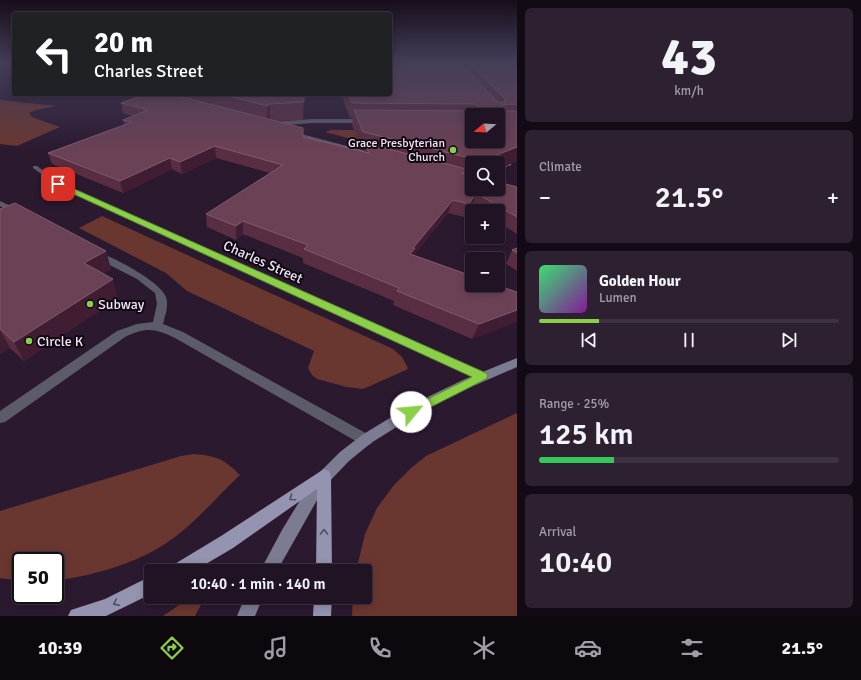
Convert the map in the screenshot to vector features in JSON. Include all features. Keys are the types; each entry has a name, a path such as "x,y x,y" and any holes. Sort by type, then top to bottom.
{"main road":[{"path":"191,564 227,542 324,476 366,440 401,418 482,376 517,362"},
{"path":"272,564 292,526 324,476"},
{"path":"324,476 324,564"},
{"path":"77,616 107,607 144,588"},
{"path":"246,616 251,604"},
{"path":"322,616 323,604"}],"street":[{"path":"138,96 158,99"},
{"path":"372,154 269,126 312,121 374,121"},
{"name":"Charles Street","path":"35,167 58,184 482,376"},
{"path":"0,203 28,218"},
{"path":"89,251 154,286 162,298 157,326"},
{"path":"0,418 122,334 138,326 157,326 179,335 366,440"}],"path":[{"path":"505,167 511,164"}],"shaded area":[{"path":"0,100 56,106 29,113 32,117 60,127 17,146 0,144"},
{"path":"331,130 376,130 375,145 325,132"},
{"path":"102,216 393,349 402,357 408,368 363,389 347,387 317,379 312,375 308,368 314,351 187,291 166,273 79,228"},
{"path":"517,413 517,616 352,616 353,604 372,604 372,564 358,564 365,534 377,508 394,485 426,456"},
{"path":"194,454 214,457 229,465 240,475 180,533 166,543 152,552 121,565 88,575 64,579 64,552 12,552 12,580 0,578 0,511 181,456"},
{"path":"181,604 201,604 195,616 163,616"}],"building":[{"path":"392,92 488,92 498,102 505,103 505,99 498,92 517,92 517,104 502,105 502,108 478,108 476,104 352,103 349,96 392,96"},
{"path":"140,96 178,96 303,128 303,137 369,153 365,143 465,169 465,172 461,173 465,174 465,196 474,196 469,204 453,200 413,248 415,248 410,254 465,274 465,292 505,292 505,288 517,292 517,310 479,324 397,291 399,288 304,249 308,245 243,221 236,226 206,214 283,165 215,146 180,162 170,158 120,181 48,153 132,122 123,120 148,110 121,103"},
{"path":"229,96 304,96 304,102 270,104 267,106"},
{"path":"354,110 465,111 465,148 505,148 505,111 517,111 517,147 494,156 465,157 363,132"},
{"path":"505,184 517,187 517,217 505,210 505,204 495,204 481,196 505,196"},
{"path":"15,203 106,251 84,263 113,279 14,342 0,329 0,209"},
{"path":"517,248 517,253 512,250"}],"place":[{"name":"Grace Presbyterian Church","path":"453,150"},
{"name":"Subway","path":"90,304"},
{"name":"Circle K","path":"29,341"}],"route":[{"path":"58,184 482,376 411,412"}]}
